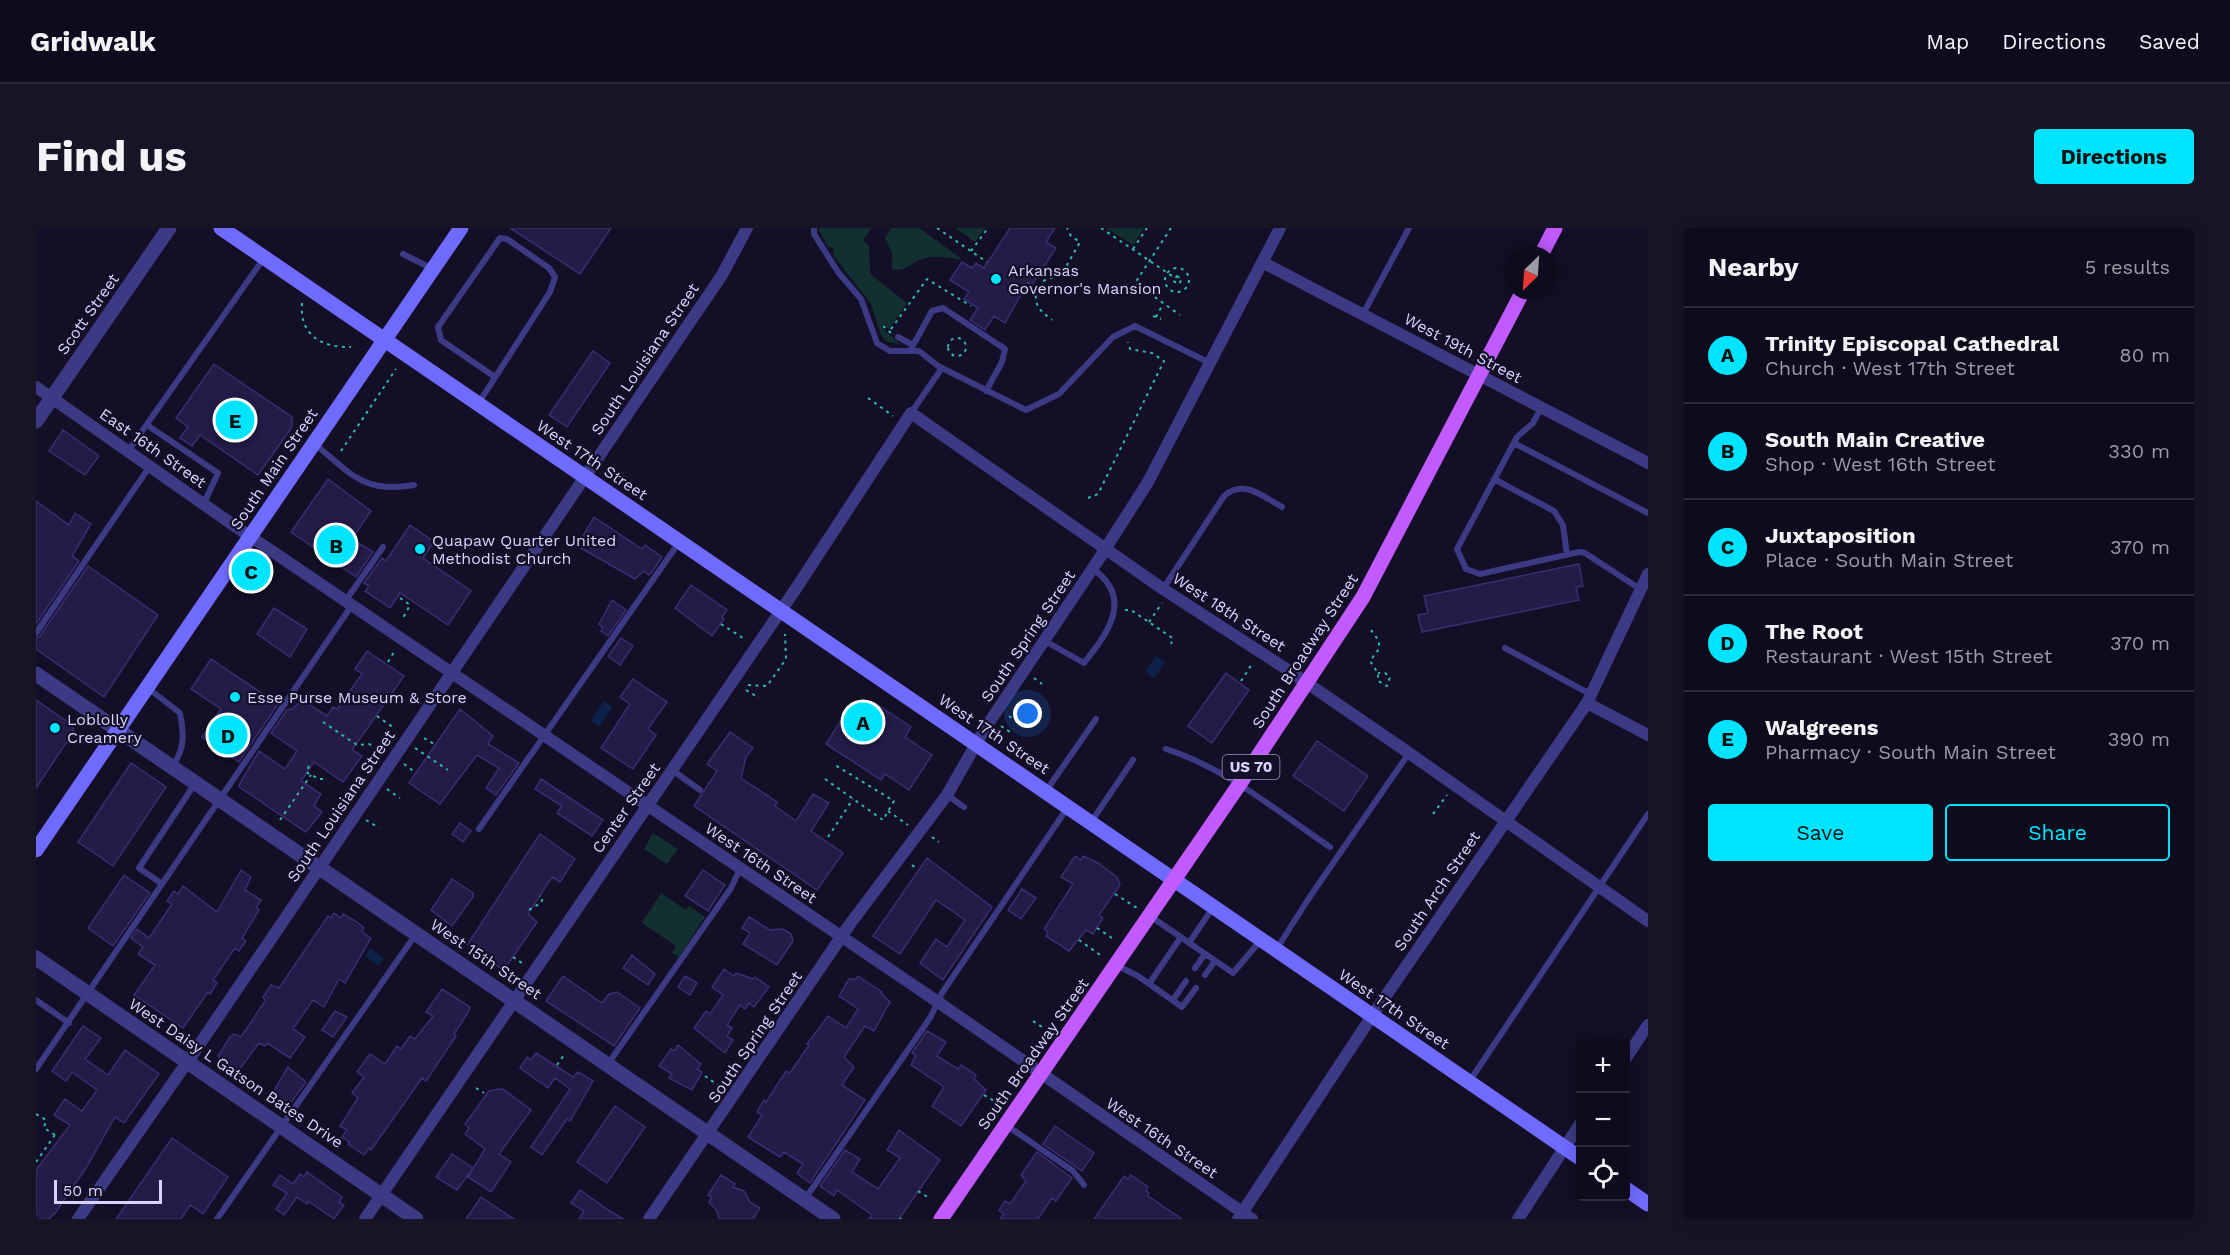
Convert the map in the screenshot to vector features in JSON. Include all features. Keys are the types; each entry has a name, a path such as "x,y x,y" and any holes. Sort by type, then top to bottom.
{"main road":[{"name":"West 17th Street","path":"221,228 477,404 681,540 1173,881 1576,1155"},
{"name":"South Main Street","path":"37,845 148,688 461,228"},
{"path":"1546,246 1555,228"},
{"name":"South Broadway Street","path":"941,1219 1239,785 1363,597 1517,300"},
{"path":"1630,1192 1648,1204"}],"street":[{"name":"Scott Street","path":"36,421 170,228"},
{"name":"South Louisiana Street","path":"78,1219 188,1062 585,477 722,274 747,228"},
{"name":"South Spring Street","path":"649,1219 841,938 947,795 976,744 1106,548 1148,482 1280,228"},
{"name":"West 19th Street","path":"1262,262 1648,463"},
{"name":"East 16th Street","path":"36,387 251,536"},
{"name":"West 18th Street","path":"908,418 1106,548 1166,591 1260,651 1648,921"},
{"name":"Center Street","path":"365,1219 515,1000 559,931 647,807 781,610 908,418"},
{"name":"West 16th Street","path":"251,536 453,672 647,807 938,1002 1244,1217"},
{"name":"South Arch Street","path":"1244,1217 1372,1016 1588,699 1648,574"},
{"name":"West 15th Street","path":"36,674 830,1218"},
{"path":"1588,699 1648,735"},
{"name":"West Daisy L Gatson Bates Drive","path":"36,958 416,1219"},
{"path":"1630,1052 1648,1025"},
{"path":"1518,1219 1576,1132"}],"lane":[{"path":"814,228 814,234 838,272 861,299 877,343 890,351 912,347"},
{"path":"1363,314 1409,228"},
{"path":"477,404 495,377 550,292 555,277 549,268 507,239 500,238 438,327 441,340 495,377"},
{"path":"404,254 434,270"},
{"path":"128,451 264,257"},
{"path":"912,347 932,311 943,308 1005,349 1002,362 986,391"},
{"path":"898,338 942,368 1026,410 1059,394 1113,337 1135,326 1210,363"},
{"path":"908,418 942,368"},
{"path":"1541,407 1533,423 1514,442 1457,549 1466,570 1480,574 1585,553 1640,589"},
{"path":"147,424 219,473 204,503"},
{"path":"1514,442 1648,513"},
{"path":"314,443 354,476 374,488 414,485"},
{"path":"36,633 150,466"},
{"path":"1494,479 1554,511 1563,525 1567,555"},
{"path":"1166,591 1224,496 1233,488 1245,487 1282,507"},
{"path":"479,829 681,540"},
{"path":"36,1069 222,800 382,547"},
{"path":"1045,640 1084,663 1113,619 1114,592 1106,578 1093,568"},
{"path":"1505,648 1588,699"},
{"path":"148,688 180,713 185,739 181,753 172,766"},
{"path":"1046,791 1096,719"},
{"path":"1166,749 1197,760 1239,785 1330,847"},
{"path":"1276,951 1309,898 1409,753"},
{"path":"1090,823 1133,760"},
{"path":"672,770 700,790"},
{"path":"162,884 139,868 196,782"},
{"path":"947,795 964,807"},
{"path":"805,1200 930,1018 938,1002 1068,807"},
{"path":"1469,1082 1648,814"},
{"path":"608,1065 731,888 740,869"},
{"path":"1189,943 1213,908"},
{"path":"1149,916 1233,973 1261,940"},
{"path":"217,1219 417,933"},
{"path":"1149,984 1181,937"},
{"path":"1195,968 1205,954"},
{"path":"1205,975 1215,961"},
{"path":"1116,965 1182,1007 1196,988"},
{"path":"1173,1000 1186,981"},
{"path":"36,1000 69,1023"},
{"path":"1006,1125 1073,1171 1084,1185"}],"path":[{"path":"937,228 987,262"},
{"path":"971,251 988,228"},
{"path":"1043,280 1062,273 1080,242 1071,236 1067,228"},
{"path":"1101,228 1175,278"},
{"path":"1133,249 1147,228"},
{"path":"1171,228 1135,283 1180,315"},
{"path":"1177,268 1191,277 1188,288 1180,294 1166,285 1164,281 1168,273 1177,268"},
{"path":"883,326 890,332 927,279 971,306"},
{"path":"1037,288 1034,300 1037,308 1052,320"},
{"path":"302,303 304,324 315,340 351,347"},
{"path":"1161,319 1154,316 1163,304"},
{"path":"1088,498 1098,494 1164,361 1152,352 1130,349 1126,330"},
{"path":"952,339 964,341 966,346 963,354 958,357 950,353 948,344 952,339"},
{"path":"319,347 321,343"},
{"path":"339,454 396,369"},
{"path":"868,398 908,418"},
{"path":"1149,622 1166,591"},
{"path":"400,598 410,605 403,618"},
{"path":"1113,619 1126,609 1173,639 1171,644"},
{"path":"721,624 740,636"},
{"path":"1371,630 1378,641 1379,649 1370,662 1378,673 1378,681 1387,686 1390,680 1389,675 1385,672 1378,673"},
{"path":"748,685 767,686 786,659 785,634"},
{"path":"1240,681 1260,651"},
{"path":"388,662 394,652"},
{"path":"1038,681 1042,684"},
{"path":"746,690 759,698"},
{"path":"1022,705 1028,709"},
{"path":"377,716 394,728"},
{"path":"1012,718 1017,722"},
{"path":"323,722 357,745 369,744 380,750"},
{"path":"1006,729 1010,732"},
{"path":"427,740 434,744"},
{"path":"405,741 448,770"},
{"path":"825,779 883,820 894,801 834,765"},
{"path":"309,766 306,772 323,779"},
{"path":"280,820 311,775"},
{"path":"1433,814 1454,785"},
{"path":"828,837 853,799"},
{"path":"888,811 902,821"},
{"path":"912,865 917,869"},
{"path":"1115,894 1149,916"},
{"path":"529,910 541,903 543,898 540,896"},
{"path":"1096,928 1128,948"},
{"path":"1079,940 1116,965"},
{"path":"1033,1021 1045,1029"},
{"path":"557,1065 564,1055"},
{"path":"705,1076 734,1096"},
{"path":"476,1088 484,1093"},
{"path":"984,1095 996,1102"},
{"path":"36,1114 46,1120 44,1128 56,1133 36,1162"},
{"path":"918,1191 929,1198"}],"green space":[{"path":"818,228 872,228 863,240 869,246 870,274 907,303 889,329 883,325 881,327 901,345 886,341 881,335 871,304 833,255 834,248 828,247"},
{"path":"891,228 919,228 962,259 928,258 919,260 901,270 892,269 892,253 885,238"},
{"path":"955,228 985,228 975,242"},
{"path":"1106,228 1144,228 1133,245"},
{"path":"653,833 678,849 667,864 644,849"},
{"path":"661,893 686,910 689,906 705,917 679,957 672,953 676,946 642,923"}],"water":[{"path":"1156,656 1165,662 1155,677 1151,677 1146,671"},
{"path":"604,701 613,707 599,727 591,720"},
{"path":"370,948 384,958 379,966 365,956"}],"building":[{"path":"510,228 611,228 580,274"},
{"name":"Arkansas Governor's Mansion","path":"1010,228 1055,228 1046,242 1056,248 1032,285 1028,282 1005,323 994,316 985,330 970,320 978,308 964,299 969,292 950,280 962,262 972,268 976,263 984,268"},
{"path":"593,351 610,363 567,427 549,415"},
{"path":"214,364 292,417 292,427 258,475 200,435 192,446 180,438 188,427 176,418"},
{"path":"63,430 99,456 85,475 49,451"},
{"path":"328,479 371,511 352,539 373,552 356,577 291,532"},
{"path":"36,501 69,525 75,513 91,524 72,556 79,561 36,624"},
{"path":"594,517 642,549 645,545 662,557 649,575 644,571 635,579 581,548 583,546 579,543"},
{"path":"410,525 434,542 423,558 471,591 448,625 400,593 390,608 365,591 369,586 364,583 382,558 386,561"},
{"path":"1579,564 1583,586 1576,587 1579,600 1422,632 1418,615 1428,613 1424,596"},
{"path":"88,566 158,615 104,697 36,649 36,638 40,636"},
{"path":"691,585 727,610 722,617 724,619 712,636 675,608"},
{"path":"612,600 626,610 608,636 601,631 603,628 599,624"},
{"path":"274,608 307,629 290,657 257,634"},
{"path":"621,638 633,646 620,665 608,656"},
{"path":"367,651 404,676 352,750 362,756 343,782 314,762 301,781 321,794 314,806 322,812 306,832 239,787 240,783 259,751 285,769 297,751 271,733 287,710 292,709 302,700 327,716 333,707 337,709 362,674 355,669"},
{"name":"Esse Purse Museum & Store","path":"211,659 278,704 239,762 202,737 221,709 191,689"},
{"path":"1226,673 1249,690 1212,743 1188,726"},
{"path":"633,679 667,702 648,729 656,735 633,769 601,748 630,704 620,697"},
{"name":"Loblolly Creamery","path":"36,700 72,725 74,731 36,788"},
{"path":"852,703 868,714 875,703 911,727 905,737 932,755 909,790 885,774 881,780 826,744"},
{"path":"460,709 493,736 488,744 519,763 496,795 486,788 499,768 477,755 440,804 409,783"},
{"path":"730,732 753,748 746,757 741,778 777,802 775,806 796,821 813,794 829,803 811,831 843,853 817,890 694,806 717,771 707,764"},
{"path":"1317,741 1368,776 1344,811 1293,776"},
{"path":"131,763 166,787 113,866 78,842"},
{"path":"541,779 603,820 592,836 557,813 562,806 535,789"},
{"path":"460,823 471,831 463,842 452,834"},
{"path":"540,834 575,859 560,882 552,877 528,914 537,922 504,970 468,945"},
{"path":"1075,856 1081,860 1083,856 1098,863 1117,877 1120,885 1099,915 1103,918 1093,934 1086,930 1069,951 1046,936 1048,932 1044,929 1073,884 1061,877"},
{"path":"927,858 992,907 943,980 920,963 936,939 947,947 965,920 936,900 900,954 873,936"},
{"path":"241,870 251,877 245,890 261,900 256,908 259,910 242,938 246,941 239,951 235,948 213,980 217,983 210,994 208,992 183,1028 134,995 155,965 138,954 143,947 131,938 137,929 149,938 172,904 167,901 174,891 178,894 183,886 217,912"},
{"path":"703,870 725,885 708,911 685,896"},
{"path":"124,875 150,893 113,946 88,928"},
{"path":"452,879 473,893 473,897 452,926 431,910"},
{"path":"1022,889 1036,898 1021,919 1008,910"},
{"path":"334,913 341,918 343,914 357,922 364,928 362,932 371,938 345,983 339,979 324,1007 313,1000 293,1029 305,1037 290,1058 267,1043 265,1046 259,1043 239,1070 218,1056 230,1037 234,1034 241,1037 265,1001 263,997 271,985 279,988 328,916 331,918"},
{"path":"749,917 770,930 783,929 791,934 793,941 777,965 743,944 750,933 742,928"},
{"path":"632,955 655,974 648,985 623,968"},
{"path":"724,969 734,976 736,973 753,979 755,977 769,987 754,1007 749,1003 745,1009 740,1005 727,1025 732,1028 727,1036 733,1040 725,1053 694,1028 706,1011 710,1014 723,995 712,987"},
{"path":"563,976 602,1003 609,994 617,992 640,1008 614,1046 546,1001"},
{"path":"685,976 697,983 690,995 678,987"},
{"path":"858,976 882,992 890,1002 874,1031 865,1026 844,1057 854,1067 842,1085 865,1100 810,1183 797,1173 803,1164 784,1152 780,1157 748,1137 762,1115 757,1112 764,1100 766,1102 786,1071 789,1073 792,1070 809,1045 807,1044 828,1016 846,1028 858,1009 839,996 849,979 856,979"},
{"path":"442,989 470,1007 467,1014 454,1034 456,1036 426,1081 422,1078 371,1150 369,1148 364,1155 342,1137 347,1130 340,1126 358,1098 352,1093 364,1077 357,1072 370,1054 385,1064 397,1046 401,1049 410,1036 415,1039 433,1016 426,1012"},
{"path":"335,1011 347,1017 333,1037 322,1030"},
{"path":"83,1026 101,1038 85,1059 108,1075 125,1050 159,1074 124,1123 115,1117 86,1168 56,1212 49,1219 36,1219 36,1170 70,1125 54,1115 65,1099 82,1111 97,1090 72,1072 66,1081 52,1071"},
{"path":"927,1031 946,1042 937,1056 958,1069 961,1065 976,1075 974,1079 986,1090 961,1126 932,1106 944,1087 911,1065 916,1055 912,1053"},
{"path":"678,1045 701,1064 697,1069 702,1072 692,1090 669,1078 672,1074 659,1066 671,1049 674,1051"},
{"path":"536,1053 573,1077 578,1072 593,1081 570,1121 567,1119 542,1155 531,1147 570,1089 555,1078 548,1088 520,1068 527,1057 531,1060"},
{"path":"288,1067 306,1082 289,1105 272,1094"},
{"path":"503,1089 531,1110 499,1154 511,1162 491,1192 468,1177 485,1149 465,1134 469,1128 465,1124 489,1091"},
{"path":"615,1106 645,1127 607,1183 577,1162"},
{"path":"1055,1126 1094,1153 1082,1171 1043,1144"},
{"path":"899,1130 940,1160 899,1219 869,1219 872,1215 837,1190 834,1196 820,1186 845,1150 860,1159 852,1172 878,1189 900,1158 887,1150"},
{"path":"172,1138 228,1177 203,1214 190,1205 181,1219 116,1219"},
{"path":"1037,1152 1072,1178 1056,1201 1052,1198 1038,1219 1000,1219 1004,1214 999,1210 1005,1201 1010,1204 1026,1181 1021,1175"},
{"path":"452,1154 473,1168 457,1190 436,1177"},
{"path":"307,1172 342,1197 339,1202 344,1205 334,1219 308,1201 307,1204 297,1197 284,1215 276,1209 287,1193 273,1185 280,1175 293,1184 300,1174 304,1177"},
{"path":"721,1175 735,1184 733,1187 744,1191 750,1202 760,1208 753,1219 719,1219 717,1211 709,1202 712,1197 708,1195"},
{"path":"1131,1175 1148,1187 1146,1191 1149,1193 1148,1196 1182,1219 1094,1219 1124,1176 1128,1179"},
{"path":"580,1190 623,1219 579,1219 584,1211 571,1203"},
{"path":"481,1197 514,1219 466,1219"}],"place":[{"name":"Arkansas Governor's Mansion","path":"996,279"},
{"name":"Walgreens","path":"235,420"},
{"name":"South Main Creative","path":"336,545"},
{"name":"Quapaw Quarter United Methodist Church","path":"420,549"},
{"name":"Juxtaposition","path":"251,571"},
{"name":"Esse Purse Museum & Store","path":"235,697"},
{"name":"Trinity Episcopal Cathedral","path":"863,722"},
{"name":"Loblolly Creamery","path":"55,728"},
{"name":"The Root","path":"228,735"}]}
